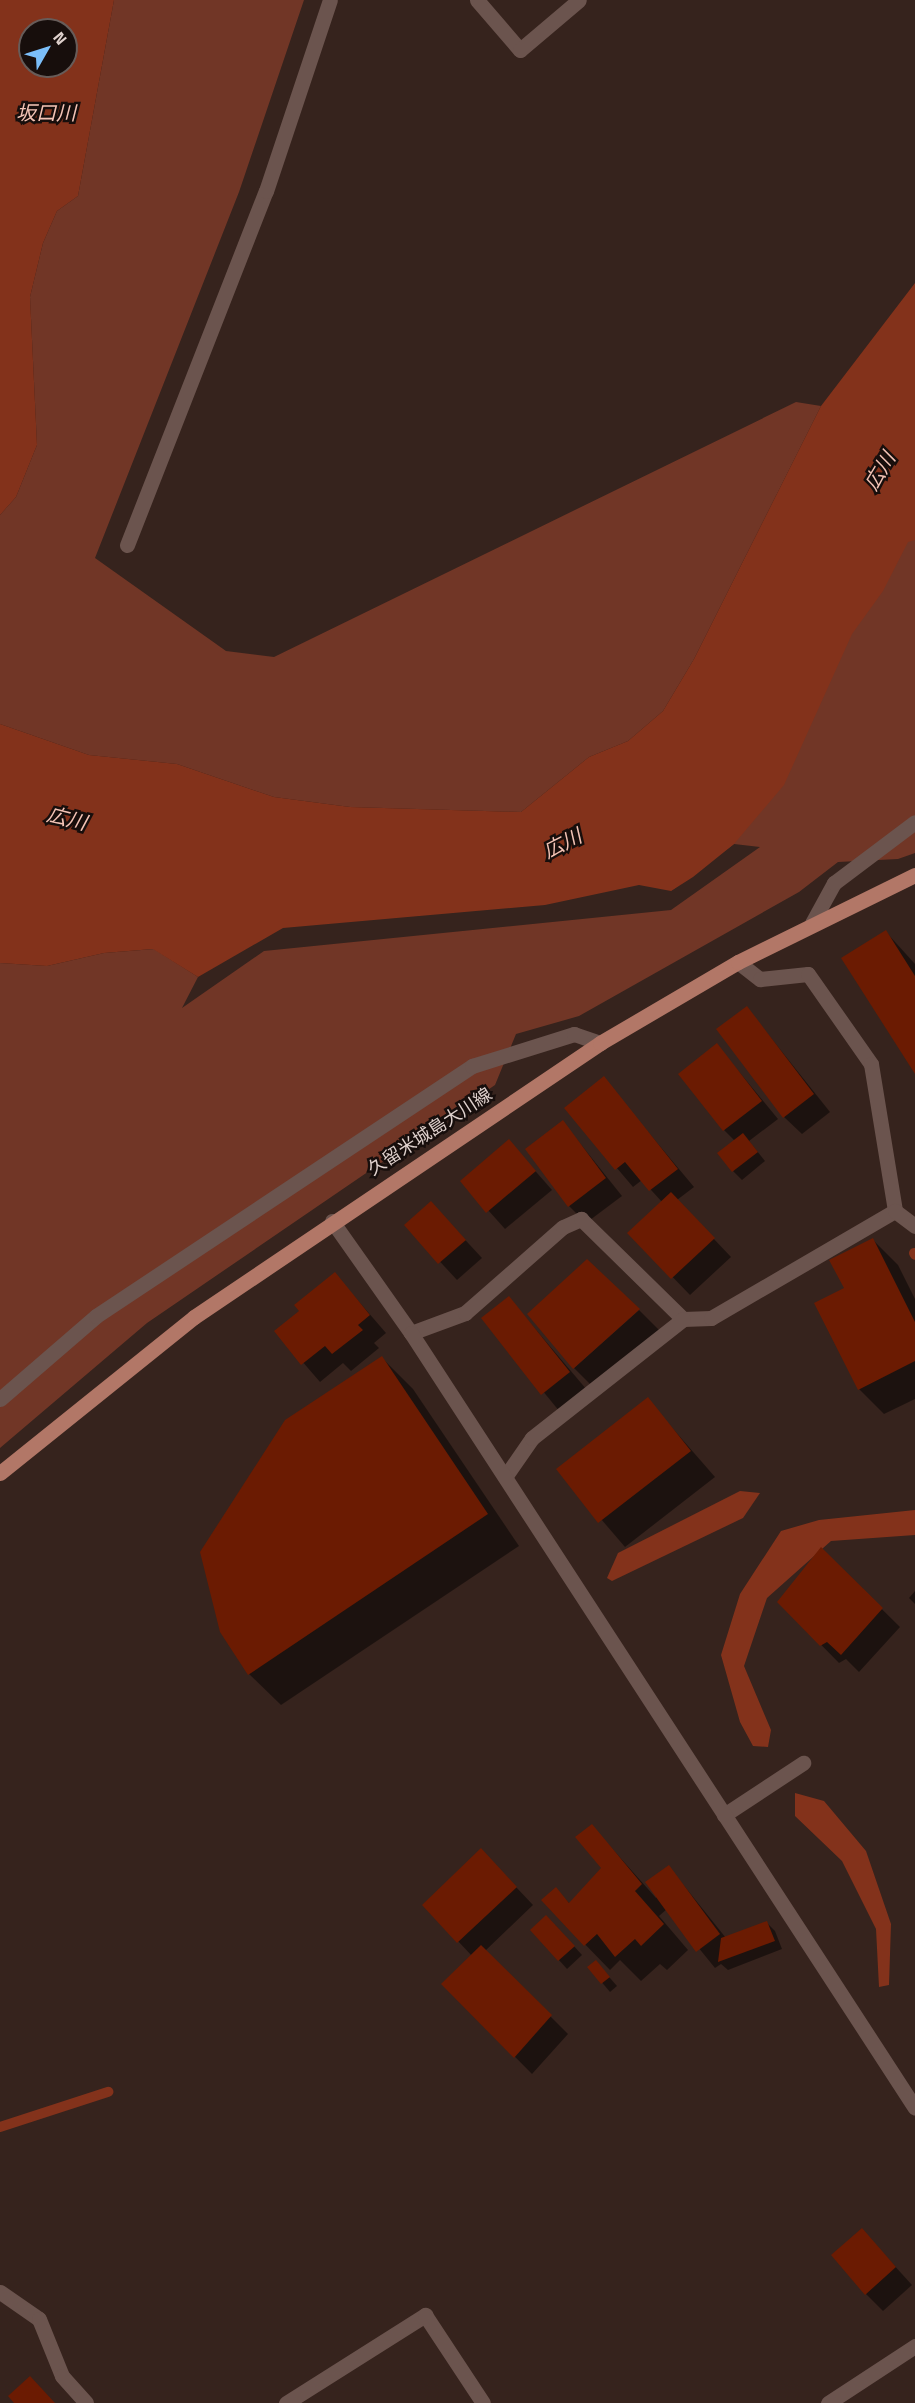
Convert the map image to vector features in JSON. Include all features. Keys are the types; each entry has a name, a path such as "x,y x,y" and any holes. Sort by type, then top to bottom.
{"main road":[{"name":"久留米城島大川線","path":"0,1473 194,1317 332,1221 600,1043 738,962 812,923 915,875"}],"street":[{"path":"127,545 266,191 330,0"},
{"path":"477,0 520,50 579,0"},
{"path":"812,923 834,883 915,822"},
{"path":"738,962 759,979 808,974 871,1064 895,1211 915,1226"},
{"path":"0,1399 96,1316 472,1066 574,1034 600,1043"},
{"path":"505,1477 532,1438 683,1319 711,1318 895,1211"},
{"path":"411,1333 465,1313 563,1227 581,1219 683,1319"},
{"path":"332,1221 411,1333 915,2108"},
{"path":"724,1815 803,1763"},
{"path":"0,2292 39,2319 62,2376 86,2403"},
{"path":"286,2403 425,2315 483,2403"},
{"path":"828,2403 915,2346"}],"shaded area":[{"path":"114,0 304,0 239,192 95,558 226,651 274,657 796,402 821,406 694,659 663,711 628,741 589,757 521,812 350,807 274,797 177,764 89,755 0,724 0,515 16,497 37,445 30,297 43,243 57,211 78,196"},
{"path":"915,504 915,853 898,859 838,862 799,892 579,1016 516,1034 495,1085 147,1323 0,1448 0,963 47,966 104,953 154,949 198,977 182,1008 264,951 671,910 760,847 734,844 671,891"}],"water":[{"name":"坂口川","path":"0,0 114,0 78,196 57,211 43,243 30,297 37,445 16,497 0,515"},
{"name":"広川","path":"915,283 915,540 908,542 883,591 852,634 784,785 734,844 693,877 671,891 639,885 545,905 283,928 198,977 153,949 104,953 47,966 0,963 0,724 89,755 177,764 274,797 350,807 521,812 589,757 628,741 663,711 694,659 821,406"},
{"path":"740,1491 760,1493 743,1518 612,1581 607,1578 618,1553"},
{"path":"915,1510 915,1535 831,1541 767,1598 744,1666 771,1730 768,1747 753,1746 740,1722 721,1655 740,1594 781,1531 819,1520"},
{"path":"795,1793 824,1801 866,1851 891,1924 889,1985 879,1987 876,1929 842,1861 795,1816"}],"building":[{"path":"886,930 915,976 915,1074 841,958"},
{"path":"747,1006 814,1094 783,1118 716,1029"},
{"path":"717,1043 762,1101 723,1131 678,1074"},
{"path":"604,1076 678,1169 649,1191 625,1162 615,1170 564,1108"},
{"path":"563,1120 606,1178 568,1207 525,1149"},
{"path":"743,1133 758,1152 732,1172 717,1153"},
{"path":"509,1139 536,1171 486,1213 460,1181"},
{"path":"671,1192 715,1238 671,1279 627,1233"},
{"path":"431,1201 466,1240 438,1264 404,1225"},
{"path":"873,1238 915,1322 915,1361 858,1390 814,1303 844,1288 829,1260"},
{"path":"587,1259 640,1309 573,1369 527,1314"},
{"path":"335,1272 370,1315 358,1325 363,1330 332,1354 325,1346 301,1365 274,1331 299,1311 294,1305"},
{"path":"509,1296 570,1372 541,1395 481,1318"},
{"path":"382,1356 488,1514 248,1675 220,1632 200,1552 285,1420"},
{"path":"648,1397 691,1451 598,1523 556,1469"},
{"path":"821,1547 883,1608 841,1655 827,1642 820,1646 777,1602"},
{"path":"592,1824 642,1884 635,1891 664,1924 641,1946 635,1939 615,1957 597,1934 584,1946 541,1900 556,1887 569,1903 601,1868 575,1837"},
{"path":"481,1848 517,1887 457,1943 422,1905"},
{"path":"669,1865 720,1934 696,1952 645,1882"},
{"path":"546,1915 575,1946 558,1961 530,1930"},
{"path":"767,1921 775,1941 718,1962 721,1938"},
{"path":"481,1945 552,2015 514,2058 441,1984"},
{"path":"596,1960 610,1977 601,1984 587,1967"},
{"path":"862,2228 896,2267 865,2295 831,2255"},
{"path":"30,2376 55,2403 14,2403 8,2396"}],"waterway":[{"path":"0,2127 108,2092"}]}
